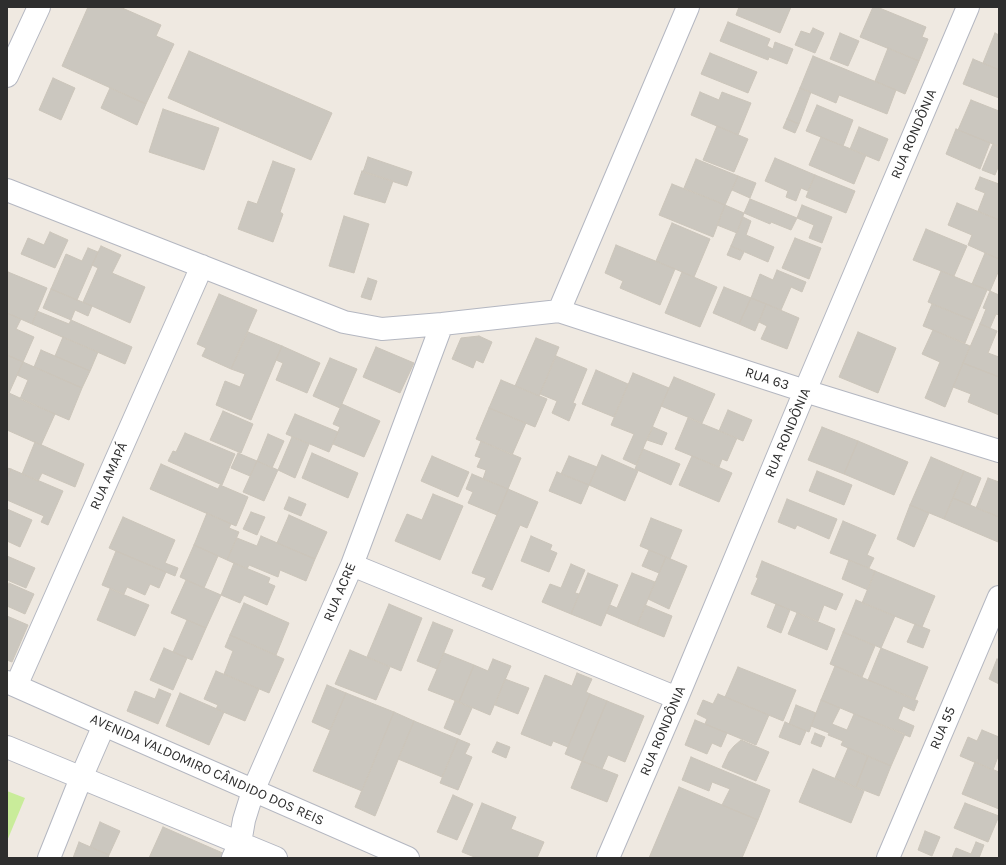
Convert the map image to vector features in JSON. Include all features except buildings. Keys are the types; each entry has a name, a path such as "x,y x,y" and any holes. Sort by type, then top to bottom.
{"street":[{"path":"7,76 38,7"},
{"path":"7,190 344,322 382,329 559,311 688,7"},
{"name":"RUA RONDÔNIA","path":"608,858 677,698 968,7"},
{"name":"RUA AMAPÁ","path":"12,684 202,266"},
{"name":"RUA 63","path":"559,311 805,391 999,451"},
{"name":"RUA ACRE","path":"236,850 253,790 352,565 442,324"},
{"path":"352,565 677,698"},
{"name":"RUA 55","path":"888,858 999,597"},
{"name":"AVENIDA VALDOMIRO CÂNDIDO DOS REIS","path":"12,684 104,726 408,858"},
{"path":"49,858 81,778 104,726"},
{"path":"7,747 81,778 236,850 276,858"}],"green space":[{"path":"7,791 25,798 7,841"}]}
